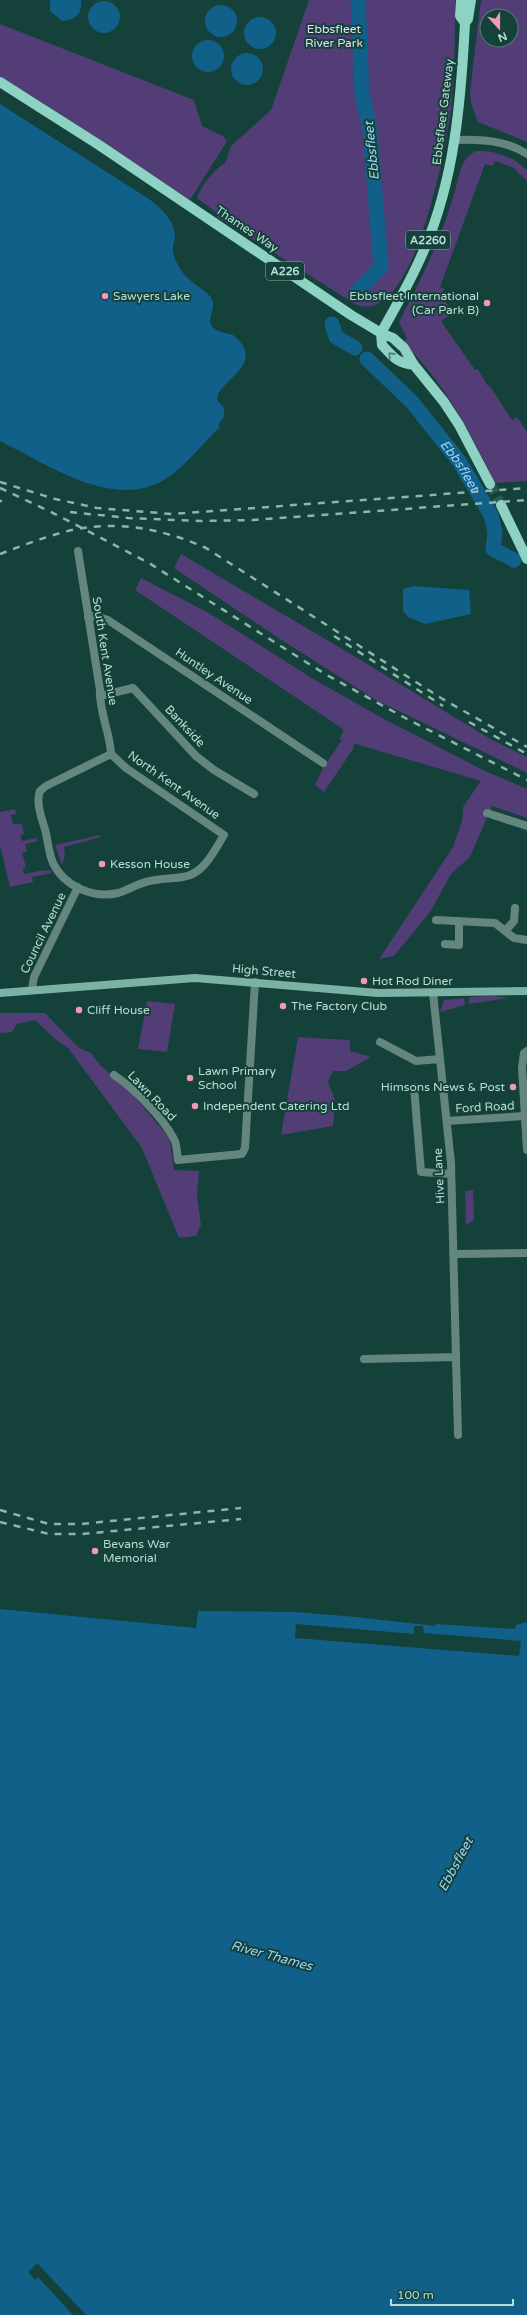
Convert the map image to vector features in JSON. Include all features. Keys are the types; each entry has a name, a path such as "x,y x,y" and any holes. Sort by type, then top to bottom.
{"main road":[{"path":"461,0 460,16 465,23"},
{"name":"Ebbsfleet Gateway","path":"381,333 425,249 437,215 455,140 465,23 468,19 471,0"},
{"name":"Thames Way","path":"0,82 60,120 381,333"},
{"path":"381,333 382,346 401,364 414,365 454,416 490,484"},
{"path":"501,505 527,559"},
{"name":"High Street","path":"0,993 195,978 367,992 433,993 527,991"}],"street":[{"path":"455,140 473,139 496,142 517,148 527,154"},
{"name":"South Kent Avenue","path":"78,551 100,696 111,754"},
{"name":"Huntley Avenue","path":"88,617 96,616 108,620 323,763"},
{"name":"Bankside","path":"100,696 133,688 196,756 214,770 254,794"},
{"path":"78,887 67,880 52,860 38,795 44,787 111,754"},
{"name":"North Kent Avenue","path":"78,887 97,893 113,894 150,881 187,876 204,865 224,835 126,768 111,754"},
{"path":"487,813 527,826"},
{"name":"Council Avenue","path":"32,990 34,977 78,887"},
{"path":"505,931 514,921 515,908"},
{"path":"436,920 495,923 515,939 527,940"},
{"path":"445,944 459,945 459,922"},
{"name":"Lawn Road","path":"114,1075 126,1083 164,1124 175,1140 178,1160 239,1155 245,1150 256,982"},
{"name":"Hive Lane","path":"433,993 447,1121 451,1174 458,1435"},
{"path":"380,1042 416,1061 440,1059"},
{"path":"526,1150 522,1067 524,1053 527,1051"},
{"path":"414,1087 421,1172 451,1174"},
{"name":"Ford Road","path":"447,1121 524,1116"},
{"path":"454,1254 527,1253"},
{"path":"364,1359 456,1357"}],"green space":[{"name":"Ebbsfleet River Park","path":"309,0 455,0 454,69 451,109 434,194 423,230 410,263 394,290 376,305 355,304 217,217 217,213 197,198 208,179 225,163 231,146 271,110"},
{"path":"481,0 527,0 527,142 478,122 471,104 470,91 479,17 479,48 519,48 519,8 480,8"},
{"path":"0,24 194,100 202,126 223,136 227,141 190,200 37,99 0,77"},
{"path":"476,151 497,153 516,161 527,170 527,181 514,168 495,161 493,166 485,164 440,287 445,289 440,294 453,312 441,321 475,370 478,369 512,420 517,417 527,432 527,481 495,483 466,426 444,392 432,375 403,342 407,339 399,322 424,273 445,222 462,166 467,158"},
{"path":"181,554 354,656 492,740 527,757 527,773 376,700 280,639 174,568"},
{"path":"141,578 207,612 315,680 386,720 485,771 527,789 527,818 492,806 470,857 451,874 430,912 394,956 379,959 453,847 462,821 463,807 481,781 339,739 343,733 343,729 135,590"},
{"path":"342,740 354,743 353,749 324,792 315,785 323,768"},
{"path":"15,809 16,814 11,815 13,824 22,824 24,834 20,835 22,841 36,838 38,841 25,844 27,852 22,853 26,867 23,868 24,874 44,870 50,870 52,873 32,877 33,882 10,887 0,845 0,812"},
{"path":"100,835 101,837 64,847 65,855 62,865 55,845"},
{"path":"493,996 509,998 469,1004 469,997"},
{"path":"464,998 465,1005 440,1012 444,1000"},
{"path":"147,1001 175,1004 167,1052 138,1049"},
{"path":"0,1013 45,1013 79,1048 91,1053 100,1065 129,1090 170,1141 174,1170 199,1171 197,1195 201,1225 196,1236 179,1238 142,1148 68,1048 54,1038 35,1020 17,1024 12,1032 0,1033"},
{"path":"298,1037 350,1040 350,1051 371,1057 346,1071 333,1071 328,1082 335,1100 333,1126 281,1135"},
{"path":"473,1190 474,1220 466,1225 465,1191"}],"water":[{"path":"50,0 81,0 81,9 71,20 62,21 50,11"},
{"path":"101,1 107,1 117,8 120,17 119,23 113,30 107,33 101,33 91,26 88,20 88,14 95,4"},
{"path":"221,5 232,10 237,21 232,32 221,37 210,32 205,21 210,10"},
{"path":"260,17 271,22 276,33 271,44 260,49 249,44 244,33 249,22"},
{"path":"208,40 219,45 224,56 219,67 208,72 197,67 192,56 197,45"},
{"path":"244,53 250,53 259,57 263,69 259,81 250,85 244,85 235,81 231,72 231,66 235,57"},
{"name":"Sawyers Lake","path":"0,104 158,206 172,224 175,237 173,250 178,265 188,278 212,299 213,307 210,319 212,327 218,331 233,335 243,345 246,355 244,363 219,392 217,399 224,409 224,417 218,425 220,427 177,471 149,486 128,490 106,488 84,482 61,473 0,441"},
{"path":"413,586 469,590 471,614 425,624 408,617 403,611 403,589"},
{"name":"River Thames","path":"0,1609 196,1628 198,1611 295,1612 435,1626 436,1624 515,1629 516,1625 527,1622 527,2315 0,2315"}],"pier":[{"path":"296,1624 414,1634 414,1626 423,1626 424,1633 521,1641 519,1656 295,1638"},
{"path":"37,2263 86,2315 73,2315 38,2277 35,2280 28,2272"}],"waterway":[{"name":"Ebbsfleet","path":"357,292 381,267 370,129 362,93 358,0"},
{"name":"Ebbsfleet","path":"332,324 336,337 355,348"},
{"name":"Ebbsfleet","path":"367,359 412,402 459,461 491,515 495,532 493,549 514,560"}],"tunnel":[{"path":"490,484 501,505"}],"railway":[{"path":"0,482 55,499 97,508 172,514 527,488"},
{"path":"0,488 55,514 149,563 325,674 407,719 527,780"},
{"path":"70,512 128,518 200,521 253,520 527,500"},
{"path":"0,554 64,532 100,526 118,526 154,531 189,541 206,548 441,698 527,747"},
{"path":"334,636 443,706"},
{"path":"469,722 527,754"},
{"path":"0,1510 49,1524 81,1524 241,1508"},
{"path":"0,1522 49,1534 82,1534 241,1519"}],"place":[{"name":"Sawyers Lake","path":"105,296"},
{"name":"Ebbsfleet International (Car Park B)","path":"487,303"},
{"name":"Kesson House","path":"102,864"},
{"name":"Hot Rod Diner","path":"364,981"},
{"name":"The Factory Club","path":"283,1006"},
{"name":"Cliff House","path":"79,1010"},
{"name":"Lawn Primary School","path":"190,1078"},
{"name":"Himsons News & Post","path":"513,1087"},
{"name":"Independent Catering Ltd","path":"195,1106"},
{"name":"Bevans War Memorial","path":"95,1551"}]}
